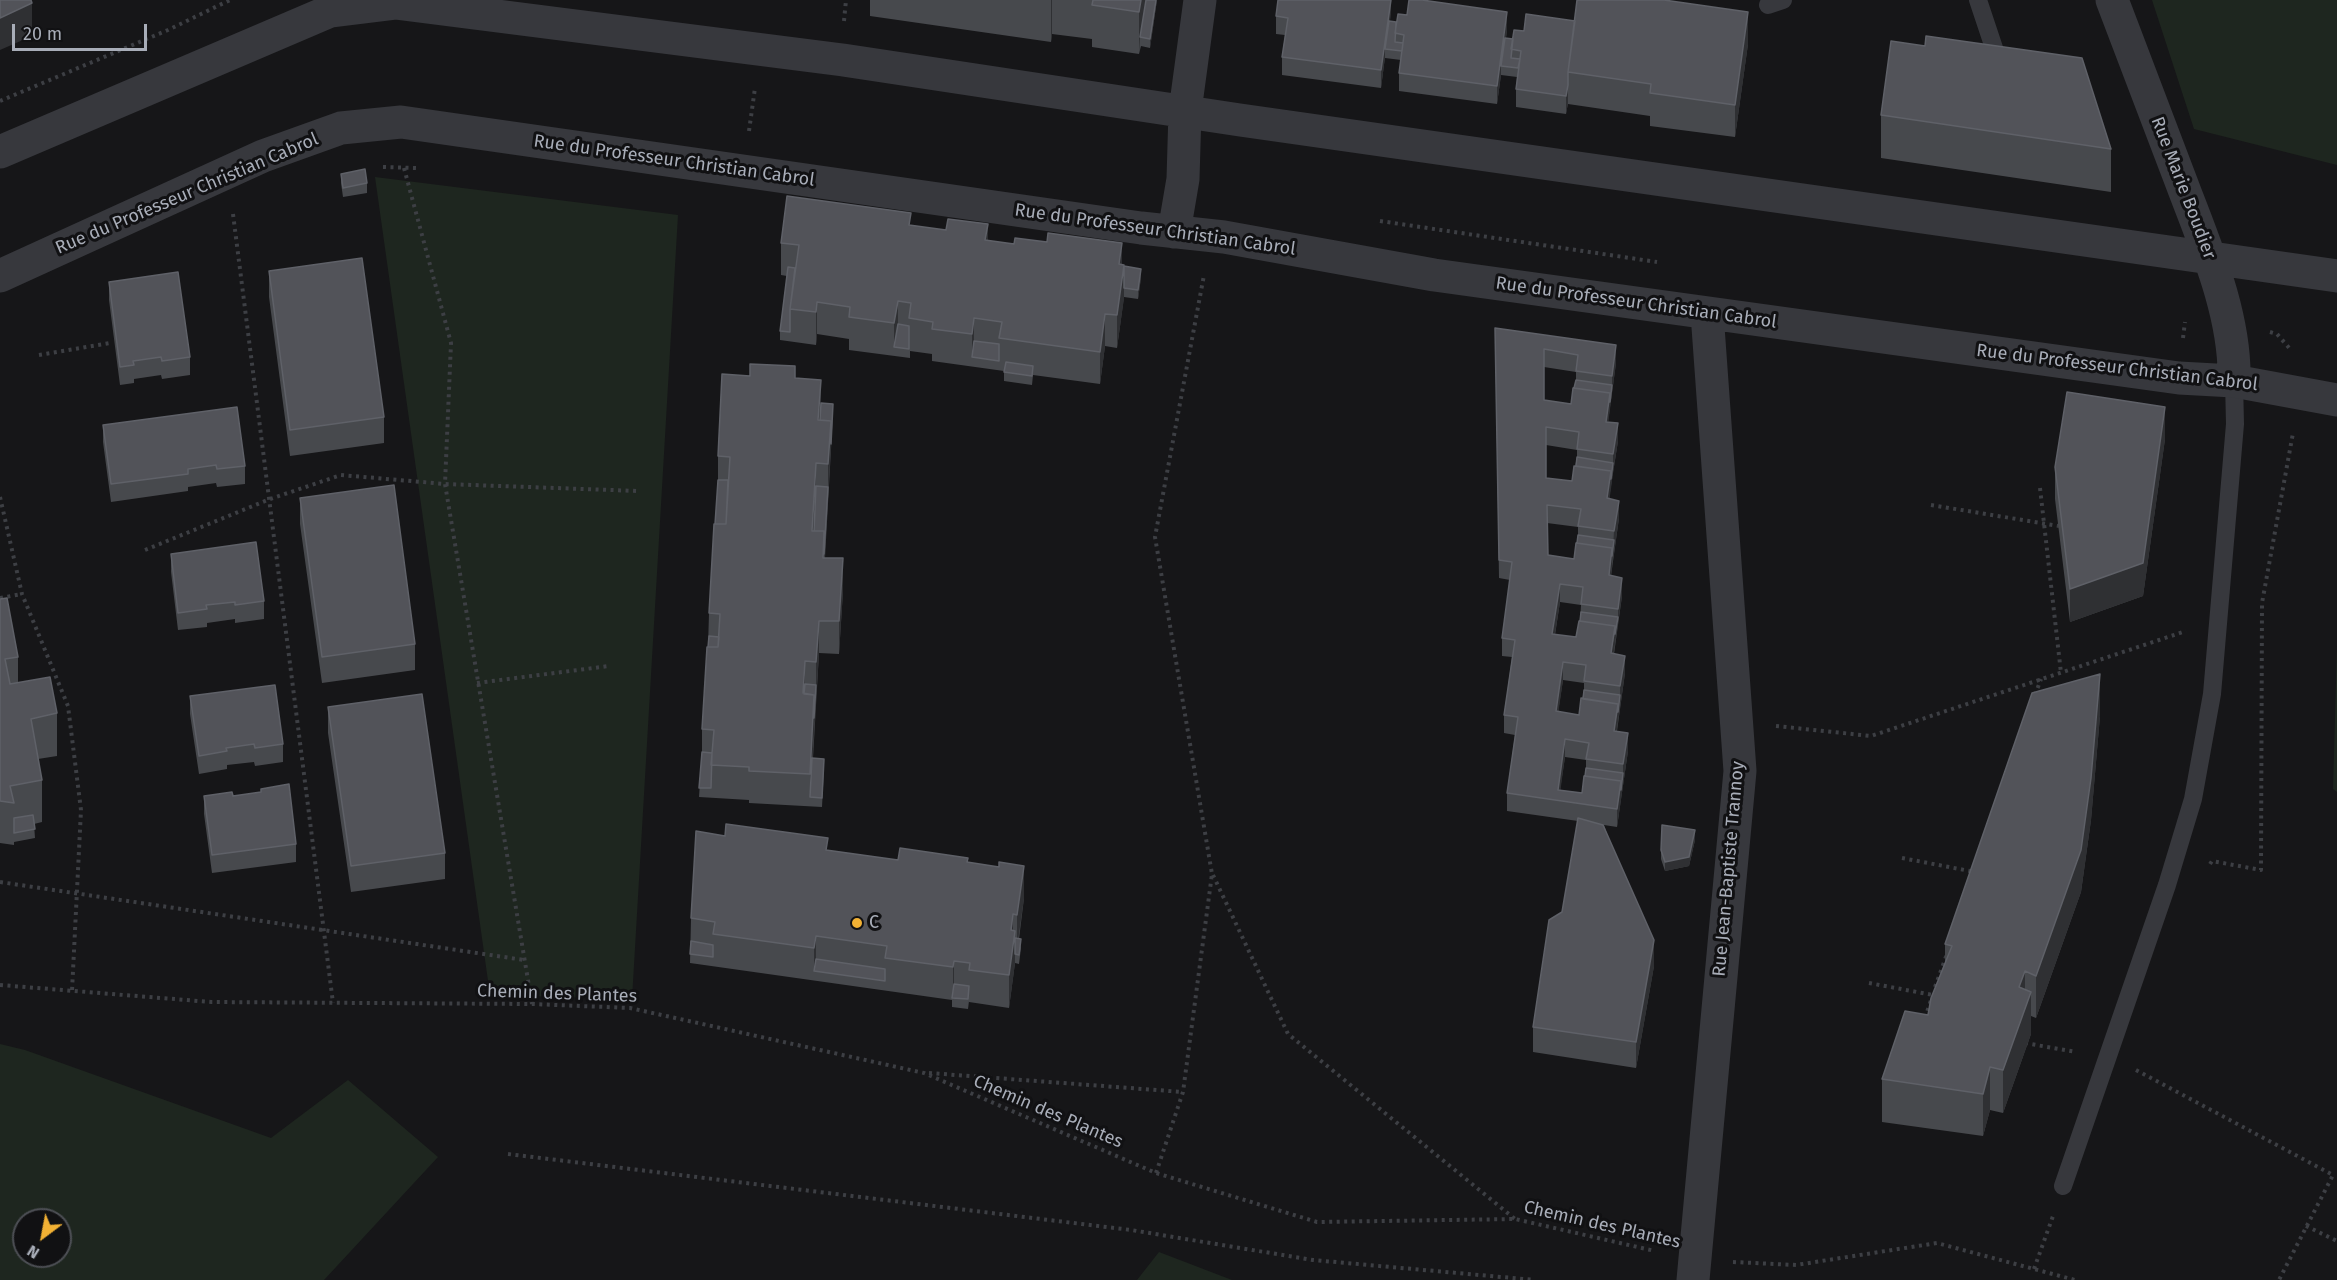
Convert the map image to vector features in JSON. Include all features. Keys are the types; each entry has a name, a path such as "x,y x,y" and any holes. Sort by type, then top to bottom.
{"street":[{"path":"1174,232 1183,179 1185,111 1200,0"},
{"name":"Rue Marie Boudier","path":"2112,0 2211,259 2235,361 2234,381"},
{"path":"0,152 330,10 395,3 843,60 2337,276"},
{"name":"Rue du Professeur Christian Cabrol","path":"0,276 263,156 341,128 401,122 1206,235 1434,275 2179,378 2234,381 2337,400"},
{"name":"Rue Jean-Baptiste Trannoy","path":"1694,1270 1740,771 1707,313"}],"lane":[{"path":"1978,0 2007,88"},
{"path":"2063,1185 2167,885 2193,800 2212,694 2235,424 2234,381"}],"path":[{"path":"0,101 168,30 230,0"},
{"path":"844,22 846,0"},
{"path":"404,168 451,343 445,484 532,1004"},
{"path":"233,213 326,930 333,1003"},
{"path":"1206,235 1204,278 1155,537 1212,874 1288,1034 1515,1219"},
{"path":"39,355 110,343"},
{"path":"145,550 270,499 342,475 445,484 638,491"},
{"path":"2040,488 2061,673"},
{"path":"0,497 22,594 69,706 81,810 72,991"},
{"path":"1930,505 2059,526"},
{"path":"0,598 22,594"},
{"path":"1736,721 1871,736 2218,620 2262,625"},
{"path":"477,683 609,666"},
{"path":"2033,702 2041,679"},
{"path":"1902,858 1975,872 1971,883"},
{"path":"1156,1173 1183,1092 1212,874"},
{"path":"0,882 524,960"},
{"path":"1923,1024 1948,950"},
{"path":"1869,983 1933,995"},
{"name":"Chemin des Plantes","path":"0,985 211,1002 532,1004 630,1008 924,1073 1156,1173 1317,1222 1515,1219 1694,1270 1796,1265 1937,1243 2075,1280"},
{"path":"2015,1041 2107,1058"},
{"path":"2135,1070 2333,1175 2279,1280"},
{"path":"924,1073 1183,1092"},
{"path":"508,1154 1107,1227 1313,1260 1437,1273 1536,1280"},
{"path":"2034,1269 2063,1185"},
{"path":"2306,1226 2337,1241"},
{"path":"1434,1280 1437,1273"}],"shaded area":[{"path":"2152,0 2337,0 2337,165 2194,129"},
{"path":"375,177 678,215 632,999 490,995"},
{"path":"2337,646 2337,792 2333,789"},
{"path":"0,1044 25,1050 271,1138 348,1080 438,1157 324,1280 0,1280"},
{"path":"1159,1252 1232,1280 1137,1280"}],"building":[{"path":"0,0 31,0 32,3 0,18"},
{"path":"1093,0 1141,0 1139,12 1092,5"},
{"path":"1146,0 1156,0 1150,39 1140,37"},
{"path":"1278,0 1391,0 1381,70 1282,57 1288,18 1276,16"},
{"path":"1409,0 1507,12 1497,86 1399,73 1404,35 1395,33 1398,14 1407,15"},
{"path":"1577,0 1664,0 1748,12 1735,105 1650,93 1651,84 1568,72"},
{"path":"1526,14 1575,21 1566,96 1516,89 1521,51 1511,49 1514,30 1524,31"},
{"path":"1389,21 1396,22 1395,42 1403,43 1402,51 1385,49"},
{"path":"1926,36 2082,58 2111,149 1881,115 1891,41 1925,46"},
{"path":"1505,38 1513,39 1511,58 1520,59 1518,68 1501,66"},
{"path":"365,169 367,183 343,188 341,174"},
{"path":"787,196 911,213 909,225 946,230 948,219 988,224 985,240 1014,244 1015,238 1047,242 1048,233 1122,243 1119,264 1124,265 1117,315 1105,314 1100,352 999,338 1002,322 974,318 972,334 932,329 933,322 909,318 911,303 898,301 894,323 849,317 850,307 817,302 816,312 790,309 799,245 781,243"},
{"path":"362,258 384,417 290,430 269,271"},
{"path":"1124,266 1141,269 1138,290 1124,288"},
{"path":"788,267 795,268 790,332 780,331"},
{"path":"178,272 190,357 162,361 161,357 133,361 134,365 120,367 109,282"},
{"path":"898,324 909,326 909,349 894,347"},
{"path":"1495,328 1616,345 1612,376 1576,371 1578,355 1544,349 1544,400 1571,404 1573,388 1610,393 1606,422 1618,423 1613,454 1577,449 1579,432 1546,427 1546,478 1572,481 1574,466 1611,471 1607,498 1619,501 1614,531 1578,526 1581,509 1547,505 1548,555 1574,559 1576,543 1612,548 1609,575 1622,578 1618,609 1581,604 1583,587 1560,584 1552,634 1576,637 1579,621 1615,626 1611,653 1625,656 1620,686 1584,681 1586,665 1563,662 1556,711 1579,715 1581,698 1618,704 1614,731 1628,733 1623,764 1586,759 1589,743 1565,739 1558,790 1582,793 1584,776 1621,781 1617,809 1507,793 1518,717 1504,715 1515,640 1502,638 1512,562 1499,560"},
{"path":"974,341 999,344 999,361 972,357"},
{"path":"1006,362 1033,366 1032,376 1004,372"},
{"path":"750,364 795,366 795,378 821,380 818,420 831,421 828,464 816,463 812,531 824,531 823,558 843,558 839,621 819,621 816,662 805,661 803,693 814,695 810,774 749,771 749,767 711,765 714,730 702,729 707,647 718,647 720,614 709,613 714,524 726,524 730,457 718,456 722,374 750,376"},
{"path":"1576,380 1612,385 1610,402 1610,393 1574,388"},
{"path":"2067,392 2165,407 2143,563 2070,589 2055,467"},
{"path":"821,403 833,404 831,444 831,421 820,420"},
{"path":"237,407 245,466 217,469 216,465 188,469 188,474 111,484 103,425"},
{"path":"1577,457 1613,463 1611,479 1611,471 1576,466"},
{"path":"718,480 728,480 726,524 715,524"},
{"path":"394,485 415,644 322,657 300,498"},
{"path":"816,486 828,487 824,554 824,531 814,531"},
{"path":"1578,535 1614,540 1612,556 1612,548 1577,543"},
{"path":"256,542 264,601 235,605 235,602 206,605 207,609 178,613 171,554"},
{"path":"7,598 18,657 5,659 10,684 50,677 57,713 31,719 42,780 10,786 14,803 0,801 0,599"},
{"path":"1581,612 1618,617 1615,634 1615,626 1580,621"},
{"path":"709,636 719,637 718,647 708,647"},
{"path":"2100,674 2091,778 2081,850 2036,976 2025,971 2019,987 2031,992 2003,1070 1990,1067 1983,1094 1882,1079 1905,1011 1928,1015 1931,998 1952,946 1945,944 2032,693"},
{"path":"805,684 816,685 814,718 814,695 804,694"},
{"path":"275,685 283,744 255,748 254,744 226,748 227,751 199,756 190,696"},
{"path":"1584,690 1620,695 1618,712 1618,704 1583,699"},
{"path":"422,694 445,853 351,866 328,707"},
{"path":"702,752 712,753 711,788 699,788"},
{"path":"812,758 824,759 822,798 810,797"},
{"path":"1586,768 1623,773 1621,790 1621,781 1585,776"},
{"path":"289,784 296,844 212,855 204,796 232,792 233,796 261,792 261,789"},
{"path":"33,815 35,829 14,833 14,818"},
{"path":"1578,818 1603,825 1654,940 1636,1042 1533,1027 1549,920 1562,912"},
{"name":"C","path":"726,824 828,838 826,850 898,860 900,848 968,858 967,862 999,867 999,862 1024,866 1017,915 1013,914 1011,930 1015,931 1009,975 969,970 970,963 954,961 953,967 885,958 887,946 816,936 814,948 713,934 715,922 691,918 696,831 725,836"},
{"path":"1662,825 1695,830 1689,857 1665,862 1661,850"},
{"path":"1015,938 1021,939 1019,955 1015,954"},
{"path":"691,941 713,945 713,957 690,954"},
{"path":"816,959 885,969 885,981 814,971"},
{"path":"954,984 969,986 968,999 952,998"}],"place":[{"name":"C","path":"857,923"}]}
